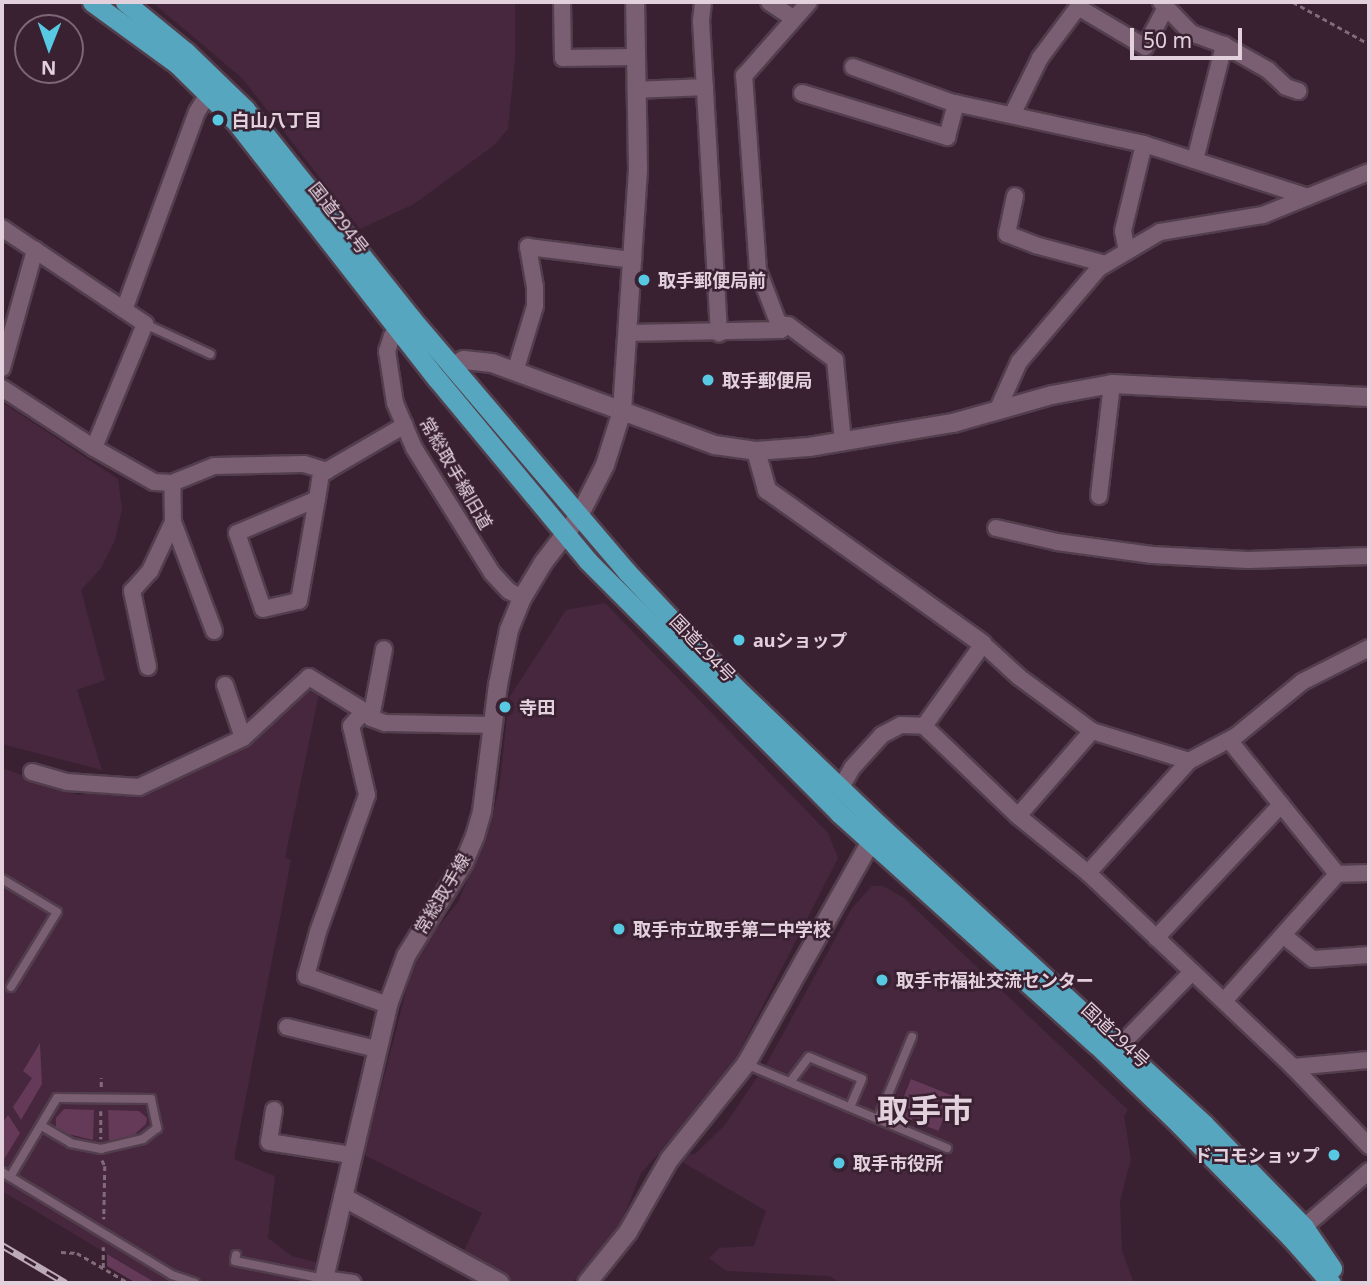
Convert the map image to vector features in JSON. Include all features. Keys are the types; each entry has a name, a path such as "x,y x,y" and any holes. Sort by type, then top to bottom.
{"highway":[{"name":"国道294号","path":"92,2 177,64 209,92 403,321 452,366 579,516 735,687 841,789 875,834"},
{"name":"国道294号","path":"125,2 186,52 245,109 565,535 742,718 1115,1051 1298,1232 1342,1283"},
{"name":"国道294号","path":"1298,1232 1331,1283"}],"street":[{"path":"562,2 563,58 635,57"},
{"name":"常総取手線","path":"323,1281 388,1005 406,956 464,862 475,836 482,811 502,658 523,598 579,516 605,465 622,411 638,169 635,2"},
{"path":"703,2 705,87 719,332"},
{"path":"769,2 793,18"},
{"path":"628,333 781,330 758,270 744,76 809,2"},
{"path":"1012,116 1040,58 1078,7 1145,47 1163,4 1191,33 1224,45 1268,70 1286,87 1298,92"},
{"path":"1195,160 1224,45"},
{"path":"853,67 956,103 1144,144 1308,197"},
{"path":"636,90 705,87"},
{"path":"124,310 197,113 209,92"},
{"path":"802,93 947,137 956,103"},
{"path":"1127,251 1124,231 1144,144"},
{"path":"997,411 1019,362 1099,268 1160,232 1263,215 1369,172"},
{"path":"1015,196 1007,234 1035,245 1107,264"},
{"path":"2,228 145,324 94,448"},
{"path":"515,372 535,306 535,287 528,247 633,260"},
{"path":"2,368 35,250"},
{"name":"常総取手線旧道","path":"403,321 392,336 386,360 395,403 414,448 498,582 523,598"},
{"path":"778,324 788,325 835,360 843,441"},
{"path":"452,366 464,360 480,360 715,445 757,451 843,441 953,423 1052,395 1112,384 1369,397"},
{"path":"1099,496 1112,384"},
{"path":"2,388 94,448 154,482 172,483 214,466 304,464 327,471"},
{"path":"317,499 237,533 263,609 299,601 317,499 321,474 405,425"},
{"path":"757,451 767,490 983,644 1019,677 1092,731 1189,761"},
{"path":"172,483 173,522 214,631"},
{"path":"148,667 132,591 150,571 173,522"},
{"path":"996,528 1057,542 1152,555 1248,559 1369,556"},
{"path":"924,726 983,644"},
{"path":"1088,873 1189,761 1229,740 1302,682 1369,648"},
{"path":"384,649 367,714 351,726 366,795 318,932 306,976 388,1005"},
{"path":"32,772 67,782 139,787 243,738 309,677 385,723 492,725"},
{"path":"225,685 243,738"},
{"path":"841,789 852,768 882,735 901,725 924,726 1018,817 1088,873 1191,973 1293,1066 1369,1146"},
{"path":"1018,817 1092,731"},
{"path":"1229,740 1337,874"},
{"path":"1156,938 1281,805"},
{"path":"589,1282 628,1232 669,1160 746,1064 875,834"},
{"path":"1224,1001 1337,874 1369,873"},
{"path":"1283,935 1313,959 1369,955"},
{"path":"1115,1051 1191,973"},
{"path":"287,1027 376,1048"},
{"path":"1293,1066 1369,1060"},
{"path":"274,1110 269,1142 352,1155"},
{"path":"1298,1232 1369,1171"},
{"path":"343,1197 498,1283"},
{"path":"323,1281 353,1283"}],"lane":[{"path":"145,324 210,354"},
{"path":"2,879 57,912 10,987"},
{"path":"878,1119 912,1037"},
{"path":"790,1083 809,1056 862,1079 850,1107"},
{"path":"746,1064 947,1148"},
{"path":"10,1177 57,1098 151,1099 157,1128 143,1139 101,1149 71,1143 41,1126"},
{"path":"2,1172 172,1275 195,1283"},
{"path":"236,1255 235,1261 323,1281"}],"path":[{"path":"1293,2 1369,44"},
{"path":"102,1078 101,1149 105,1166 103,1268"},
{"path":"61,1252 77,1253 129,1283"}],"shaded area":[{"path":"152,2 515,2 515,58 508,129 493,146 414,204 360,229 242,78"},
{"path":"2,402 118,479 122,508 115,540 101,568 81,590 105,680 77,690 102,770 2,744"},
{"name":"取手市立取手第二中学校","path":"605,603 828,833 838,858 727,1076 641,1173 618,1231 572,1283 513,1283 462,1255 482,1213 364,1155 415,956 458,902 487,833 499,790 509,698 566,610"},
{"path":"311,684 320,689 285,858 291,860 234,1159 275,1176 268,1238 292,1256 318,1263 312,1283 156,1283 2,1191 2,768 78,795 162,784"},
{"path":"872,886 883,886 904,898 1128,1110 1124,1116 1131,1159 1120,1201 1122,1251 1134,1283 841,1283 829,1276 726,1271 709,1258 719,1248 754,1246 766,1211 684,1163 682,1155 695,1154 724,1126 767,1063 852,908"},
{"path":"40,1043 42,1084 21,1120 13,1107 32,1078 23,1071"},
{"path":"911,1079 953,1096 938,1131 897,1114"},
{"path":"64,1109 94,1110 93,1140 64,1133 56,1127 56,1118"},
{"path":"108,1110 139,1111 147,1118 146,1124 134,1135 109,1142"},
{"path":"8,1115 20,1133 3,1161 2,1124"},
{"path":"107,1254 156,1283 136,1283 107,1266"}],"railway":[{"path":"2,1245 66,1283"}],"place":[{"name":"白山八丁目","path":"218,120"},
{"name":"取手郵便局前","path":"644,280"},
{"name":"取手郵便局","path":"708,380"},
{"name":"auショップ","path":"739,640"},
{"name":"寺田","path":"505,707"},
{"name":"取手市立取手第二中学校","path":"619,929"},
{"name":"取手市福祉交流センター","path":"882,980"},
{"name":"ドコモショップ","path":"1334,1155"},
{"name":"取手市役所","path":"839,1163"}],"district":[{"name":"取手市","path":"925,1110"}]}
